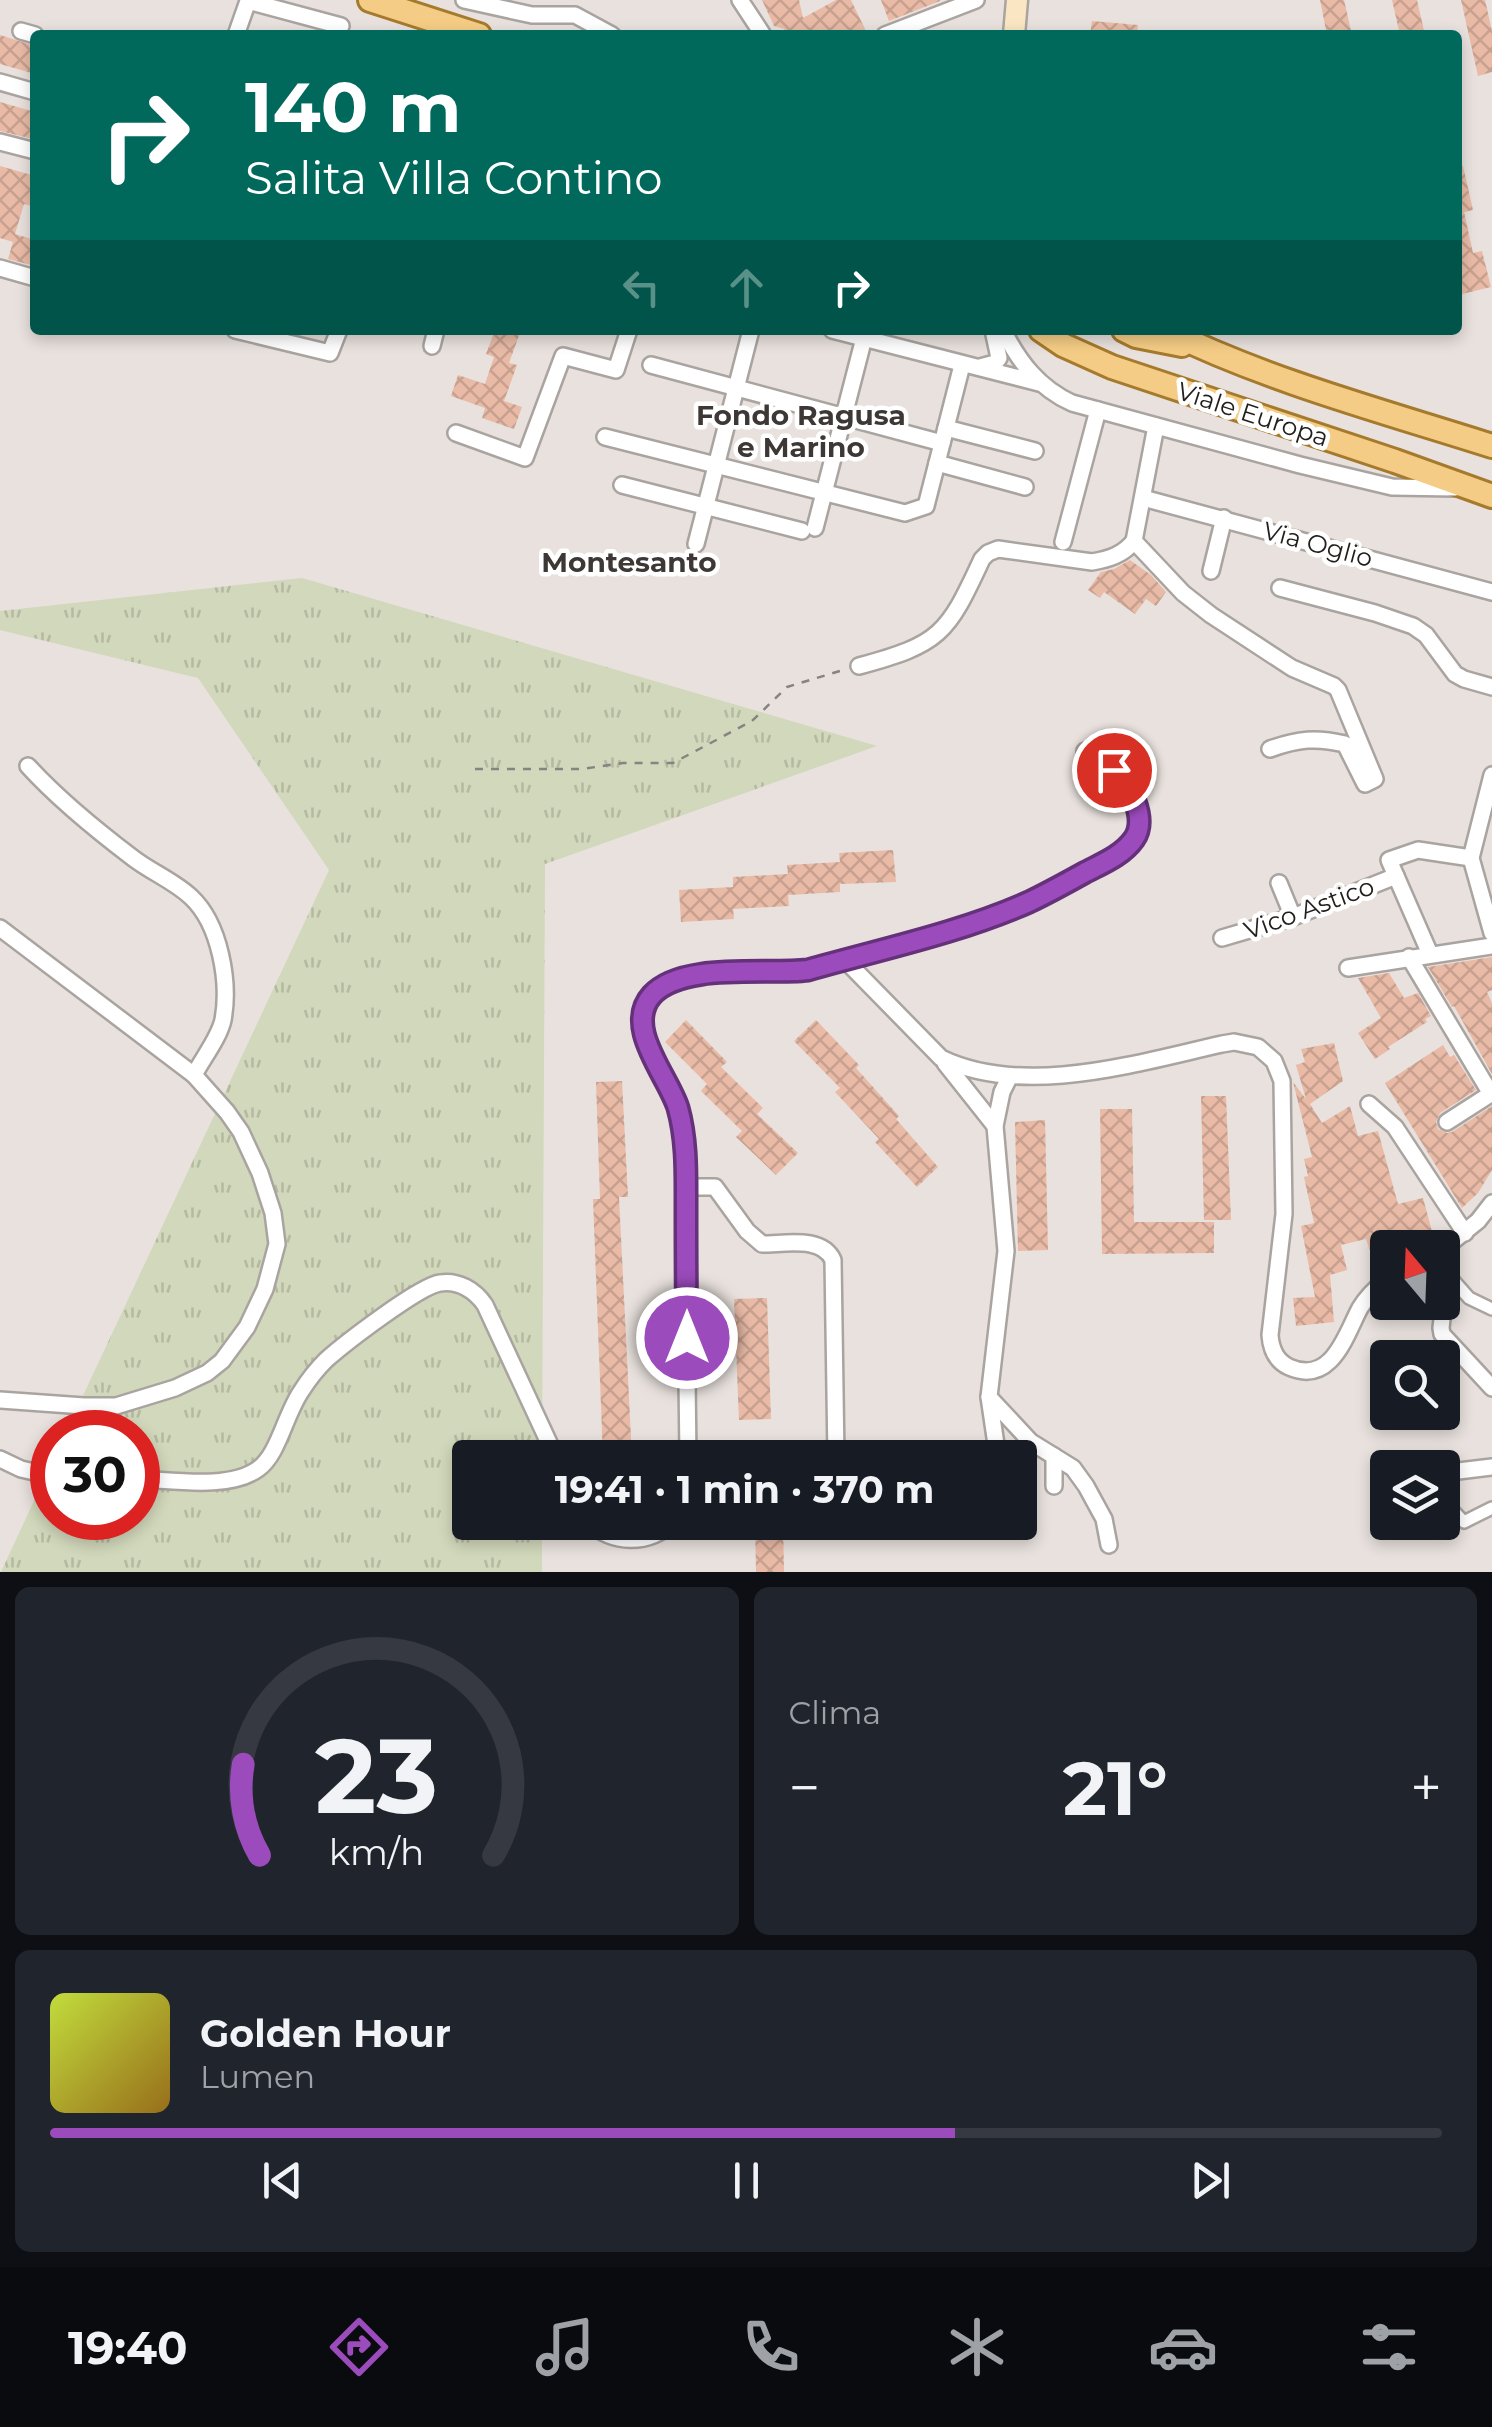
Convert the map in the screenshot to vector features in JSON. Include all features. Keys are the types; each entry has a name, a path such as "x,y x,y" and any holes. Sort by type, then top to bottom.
{"main road":[{"path":"370,0 463,30"},
{"path":"1014,30 1017,0"},
{"path":"1134,335 1206,350"},
{"name":"Viale Europa","path":"1175,335 1320,392 1492,446"},
{"name":"Viale Europa","path":"1060,338 1112,367 1481,492"}],"street":[{"path":"464,0 532,15 576,15 604,30"},
{"path":"576,15 587,0"},
{"path":"740,0 760,30"},
{"path":"899,30 976,0"},
{"path":"238,30 248,1 341,26"},
{"path":"0,82 30,91"},
{"path":"0,142 30,151"},
{"path":"0,268 30,277"},
{"path":"256,335 330,353 337,335"},
{"path":"456,434 525,458 564,356 616,370 628,335"},
{"path":"696,544 750,335"},
{"path":"852,335 1039,383"},
{"path":"902,349 906,335"},
{"path":"969,366 989,366 999,358 994,335"},
{"path":"1006,335 1039,383"},
{"path":"622,484 808,530 824,493 864,338"},
{"path":"651,365 844,417 1035,451"},
{"path":"605,437 905,514 926,506 944,436 969,366"},
{"name":"Viale Europa","path":"1039,383 1072,403 1392,487 1481,492"},
{"path":"1063,542 1098,410"},
{"path":"859,666 903,654 931,640 953,616 988,553 998,549 1092,562 1126,551 1134,541 1156,426"},
{"path":"937,463 1025,487"},
{"name":"Via Oglio","path":"1143,498 1492,592"},
{"path":"1211,571 1224,518"},
{"path":"1134,541 1183,593 1211,616 1266,654 1334,686 1375,778 1365,784 1345,744 1294,740 1270,749"},
{"path":"1280,588 1413,626 1426,636 1455,674 1492,687"},
{"path":"688,1440 684,1140 674,1096 644,1030 645,1006 674,980 702,974 808,970 951,930 1028,902 1114,857 1139,830 1139,820 1128,785 1114,770 1084,751"},
{"path":"28,766 50,790 136,860 192,898 214,931 222,952 222,1023 194,1075"},
{"path":"1492,774 1472,852 1492,933"},
{"path":"1430,954 1389,860 1418,850 1492,852"},
{"name":"Vico Astico","path":"1222,938 1293,917 1396,876"},
{"path":"1279,883 1293,917"},
{"path":"0,928 194,1075 241,1132 273,1212 277,1244 266,1289 247,1328 222,1361 207,1373 175,1388 116,1406 0,1400"},
{"path":"1348,968 1492,946"},
{"path":"1409,957 1491,1093 1447,1122"},
{"path":"845,960 941,1058 994,1126"},
{"path":"941,1058 969,1070 1010,1076 1098,1071 1234,1042 1258,1047 1279,1070 1283,1091 1284,1214 1270,1335 1273,1353 1298,1370 1321,1367 1340,1350 1370,1296"},
{"path":"995,1440 989,1396 1006,1251 994,1126 1010,1076"},
{"path":"1370,1104 1395,1127 1465,1233"},
{"path":"686,1187 715,1187 747,1231 762,1244 819,1245 834,1260 836,1440"},
{"path":"1460,1237 1492,1203"},
{"path":"160,1480 221,1481 256,1471 276,1448 291,1406 325,1362 422,1289 444,1282 464,1287 481,1299 548,1440"},
{"path":"1460,1288 1469,1298 1492,1309"},
{"path":"1441,1320 1442,1334 1492,1388"},
{"path":"989,1396 1030,1442 1073,1468 1104,1520 1109,1545"},
{"path":"1054,1456 1054,1486"},
{"path":"0,1459 30,1471"},
{"path":"1460,1471 1492,1468"},
{"path":"1460,1518 1464,1522 1492,1508"}],"path":[{"path":"475,769 582,769 623,763 674,763 752,721 787,687 859,666"}],"green space":[{"path":"302,578 877,746 545,864 542,1440 452,1440 452,1540 542,1540 542,1572 1,1572 30,1509 30,1540 160,1540 160,1410 76,1410 329,870 198,678 0,630 0,611"}],"building":[{"path":"762,0 799,0 803,18 836,0 851,0 866,30 784,30 774,26"},
{"path":"881,0 940,0 940,1 889,21"},
{"path":"1320,0 1344,0 1351,30 1326,30"},
{"path":"1392,0 1417,0 1424,30 1399,30"},
{"path":"1461,0 1485,0 1492,31 1492,72 1478,76"},
{"path":"1092,21 1138,25 1138,30 1091,30"},
{"path":"0,35 30,44 30,73 0,64"},
{"path":"0,102 30,111 30,138 0,131"},
{"path":"0,166 30,175 30,206 24,204 15,234 30,238 30,265 8,259 13,242 0,238"},
{"path":"1462,166 1473,210 1464,212 1473,253 1482,251 1491,287 1462,294"},
{"path":"493,335 519,335 509,363 517,365 504,401 522,407 514,429 482,418 485,408 451,396 458,375 485,384 494,357 486,354"},
{"path":"1130,560 1166,592 1156,606 1146,599 1135,614 1104,592 1100,598 1088,590 1101,572"},
{"path":"893,850 896,882 840,884 840,892 788,895 789,906 733,909 734,919 681,922 679,890 733,887 733,877 788,874 787,865 840,862 839,853"},
{"path":"1492,957 1492,990 1487,992 1492,1003 1492,1074 1428,967"},
{"path":"1389,973 1404,998 1418,993 1431,1016 1375,1059 1358,1033 1381,1018 1358,978"},
{"path":"686,1020 727,1062 721,1067 763,1108 757,1114 798,1153 776,1175 736,1137 742,1131 701,1091 707,1084 665,1042"},
{"path":"816,1020 859,1065 856,1068 938,1167 917,1187 835,1092 840,1088 794,1041"},
{"path":"1334,1043 1343,1081 1310,1104 1322,1123 1350,1106 1358,1136 1378,1131 1398,1204 1423,1198 1432,1230 1370,1230 1370,1250 1366,1239 1341,1245 1347,1270 1330,1275 1334,1322 1296,1326 1293,1298 1315,1297 1301,1226 1314,1223 1304,1177 1308,1176 1304,1159 1312,1157 1293,1082 1306,1099 1296,1065 1305,1062 1301,1049"},
{"path":"1443,1045 1476,1090 1440,1113 1438,1129 1452,1132 1492,1106 1492,1170 1478,1193 1462,1208 1385,1083"},
{"path":"622,1081 628,1197 619,1197 631,1440 602,1440 593,1199 600,1199 596,1082"},
{"path":"1201,1096 1226,1096 1231,1220 1204,1220"},
{"path":"1100,1109 1132,1109 1134,1222 1214,1222 1214,1253 1102,1254"},
{"path":"1045,1120 1048,1250 1018,1251 1015,1122"},
{"path":"767,1298 771,1419 739,1420 734,1299"},
{"path":"755,1540 783,1540 784,1572 756,1572"}],"district":[{"name":"Fondo Ragusa e Marino","path":"801,431"},
{"name":"Montesanto","path":"629,562"}],"route":[{"path":"687,1338 684,1140 674,1096 644,1030 645,1006 652,996 674,980 702,974 808,970 951,930 1028,902 1114,857 1134,840 1139,820 1128,785 1114,770"}]}
